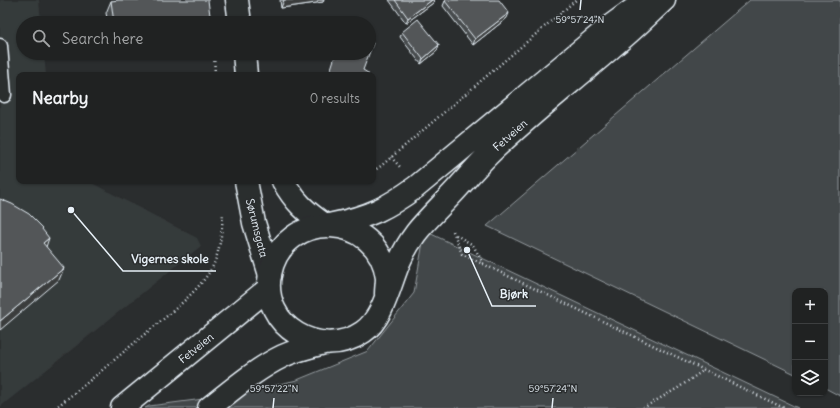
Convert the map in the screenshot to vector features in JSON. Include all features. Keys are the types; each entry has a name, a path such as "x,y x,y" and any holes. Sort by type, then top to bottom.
{"main road":[{"path":"237,0 239,16"},
{"name":"Fetveien","path":"325,225 356,220 396,202 610,27 646,0"},
{"name":"Fetveien","path":"386,294 400,258 416,232 487,156 540,107 619,42 664,0"},
{"path":"245,60 246,72"},
{"name":"Sørumsgata","path":"247,184 254,223 269,281"},
{"path":"285,184 295,201 308,213 325,225"},
{"path":"325,225 340,226 354,231 366,240 377,251 387,278 386,294 382,308 375,320 365,331 338,343 310,341 297,335 286,326 277,315 272,302 269,281 274,262 280,250 289,240 300,232 312,227 325,225"},
{"name":"Fetveien","path":"122,408 269,281"},
{"path":"209,408 261,368 282,356 324,343"}],"lane":[{"path":"0,46 4,95"}],"path":[{"path":"376,169 576,0"},
{"path":"214,60 215,72"},
{"path":"56,408 179,306 202,283 215,261 221,237 223,210"},
{"path":"484,265 473,245 455,235 462,254 484,265 784,408"},
{"path":"643,408 678,388 704,370"}],"shaded area":[{"path":"0,0 39,0 40,16 16,16 16,60 45,60 46,72 16,72 16,184 94,184 197,238 201,246 0,407"},
{"path":"750,0 840,0 840,396 828,390 828,288 792,288 792,373 487,226"},
{"path":"425,231 798,408 145,408 149,406 227,396 297,380 368,351 414,293"}],"building":[{"path":"208,0 210,16 113,16 111,1"},
{"path":"395,0 432,0 408,18"},
{"path":"499,0 509,13 475,39 445,1"},
{"path":"418,19 439,45 423,59 402,32"},
{"path":"334,60 367,60 363,70 366,72 330,72"},
{"path":"0,199 29,214 43,228 42,229 49,238 43,243 64,268 0,321"}],"place":[{"name":"Vigernes skole","path":"71,210"},
{"name":"Bjørk","path":"467,250"}]}
